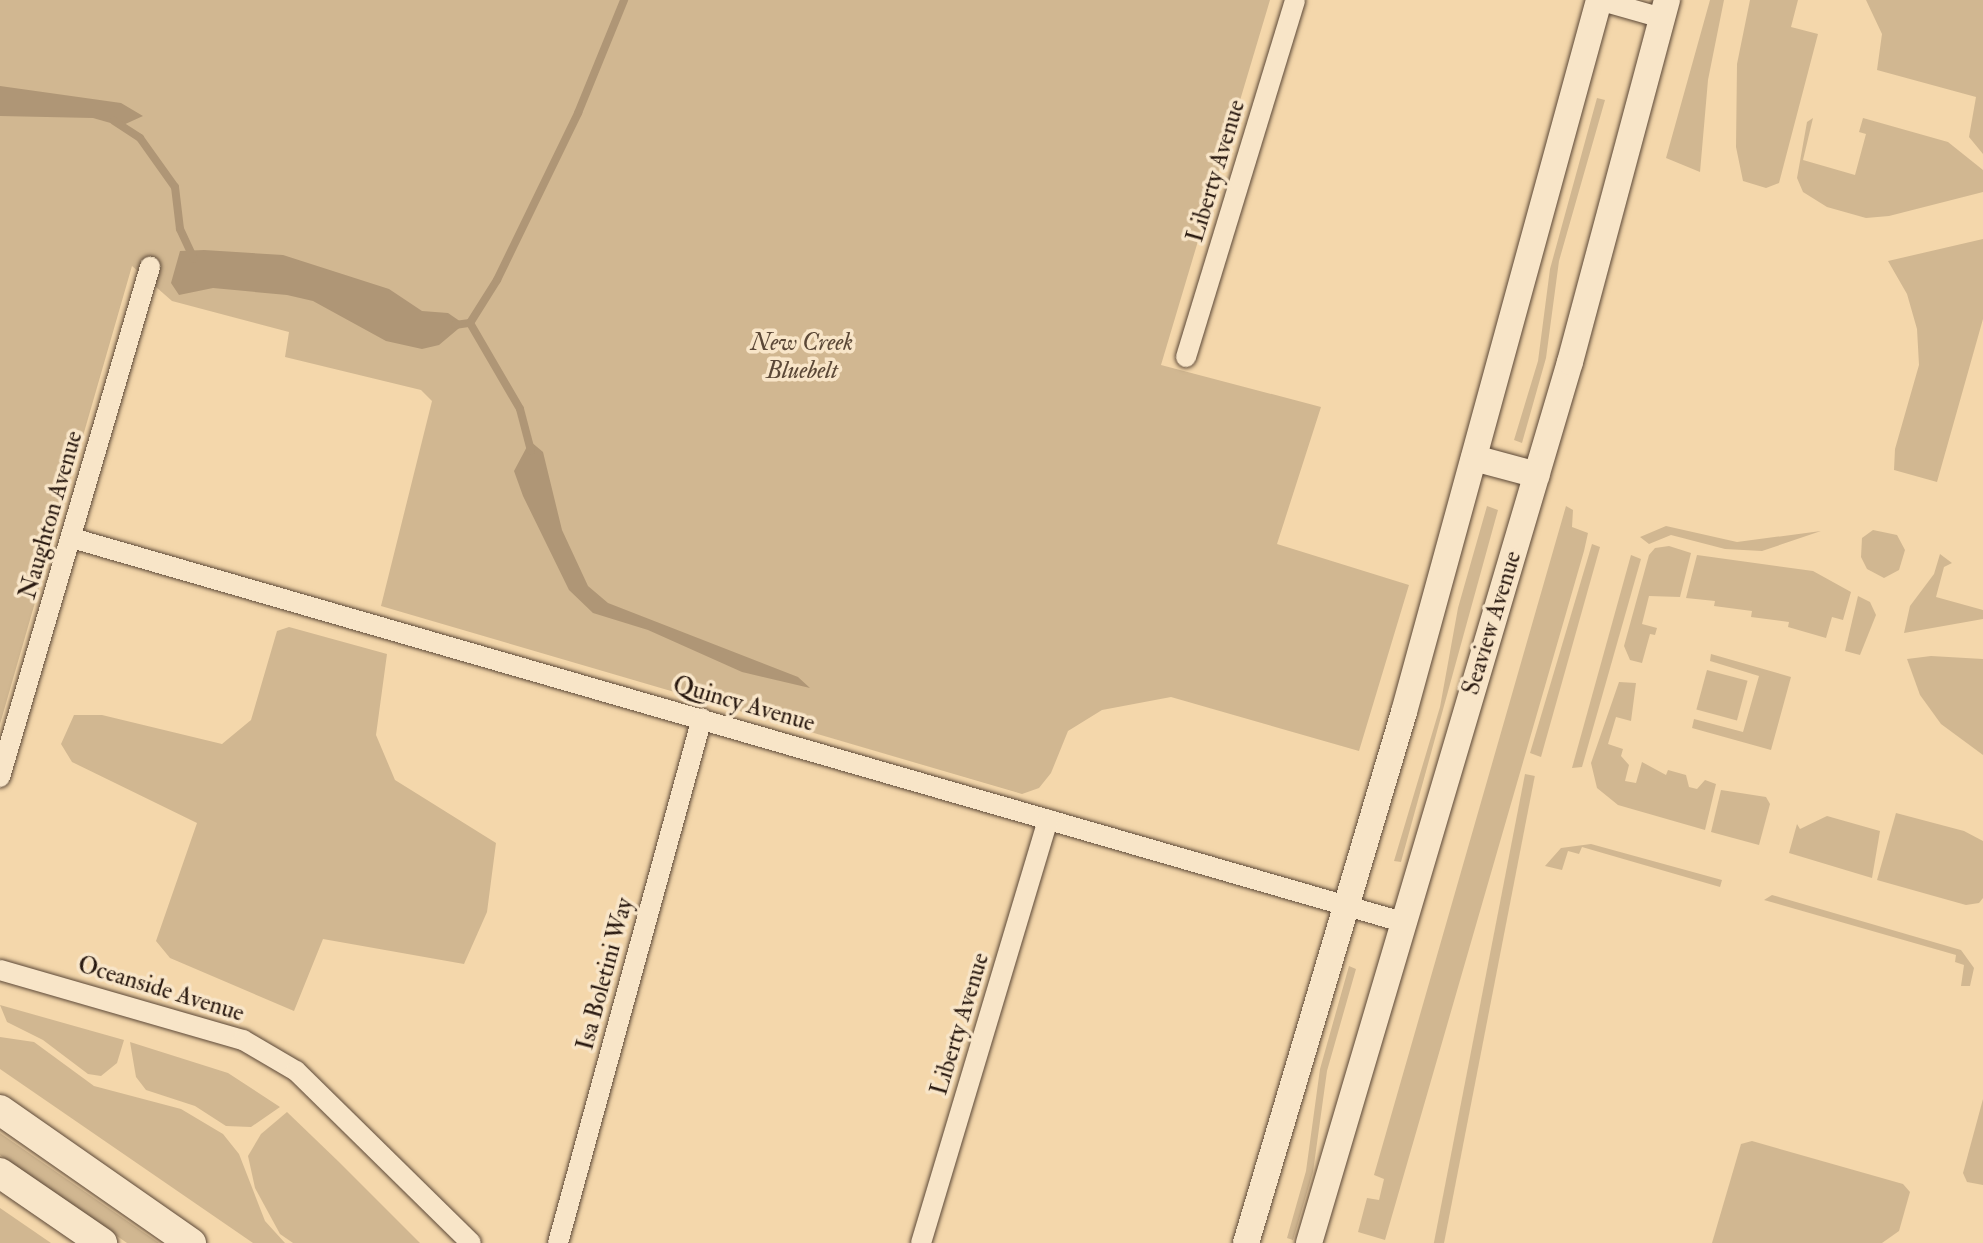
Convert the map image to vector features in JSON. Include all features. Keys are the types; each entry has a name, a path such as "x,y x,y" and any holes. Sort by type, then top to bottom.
{"main road":[{"path":"0,1110 191,1243"},
{"path":"0,1173 102,1243"}],"street":[{"name":"Liberty Avenue","path":"1186,357 1295,0"},
{"path":"1246,1243 1474,458 1599,0 1665,9"},
{"name":"Seaview Avenue","path":"1309,1243 1537,475 1665,9"},
{"name":"Naughton Avenue","path":"0,777 150,267"},
{"path":"1474,458 1537,475"},
{"name":"Quincy Avenue","path":"72,538 1402,922"},
{"name":"Isa Boletini Way","path":"558,1243 702,718"},
{"name":"Liberty Avenue","path":"921,1243 1048,820"},
{"name":"Oceanside Avenue","path":"0,970 160,1012 256,1048 296,1071 471,1243"}],"green space":[{"name":"New Creek Bluebelt","path":"0,0 1270,0 1161,365 1321,407 1277,544 1409,585 1359,751 1171,697 1102,710 1068,731 1051,773 1039,788 1022,794 381,606 432,401 421,390 285,357 289,332 172,301 132,266 0,724"},
{"path":"1710,0 1724,0 1708,80 1700,172 1666,158"},
{"path":"1750,0 1798,0 1791,27 1818,34 1779,183 1766,188 1743,181 1736,147 1737,64"},
{"path":"1866,0 1983,0 1983,154 1969,137 1976,97 1877,70 1882,34"},
{"path":"1597,98 1605,100 1559,261 1546,358 1522,443 1514,440 1538,361 1550,269"},
{"path":"1813,118 1803,160 1855,175 1866,134 1859,132 1863,118 1948,142 1983,170 1983,192 1889,216 1866,218 1827,207 1803,192 1797,178 1807,122"},
{"path":"1983,239 1983,319 1937,482 1894,470 1895,449 1919,365 1917,329 1907,294 1888,261"},
{"path":"1487,506 1498,510 1401,862 1394,861 1440,707 1458,608"},
{"path":"1566,506 1573,510 1572,527 1588,533 1584,551 1385,1240 1358,1232 1367,1198 1379,1200 1384,1179 1374,1175"},
{"path":"1666,526 1737,542 1821,531 1762,551 1725,549 1671,535 1649,544 1640,537"},
{"path":"1873,530 1897,535 1905,550 1899,570 1884,578 1867,569 1861,557 1862,538"},
{"path":"1592,544 1600,547 1541,757 1530,753"},
{"path":"1669,546 1691,553 1680,597 1649,596 1642,624 1657,628 1655,635 1650,634 1642,663 1630,660 1624,646 1649,555 1655,548"},
{"path":"1940,554 1952,563 1944,567 1936,597 1983,610 1983,619 1904,633 1910,606 1934,574"},
{"path":"1631,555 1641,559 1582,767 1572,768"},
{"path":"1697,555 1813,571 1851,592 1843,620 1832,617 1826,638 1788,627 1789,622 1751,617 1752,611 1714,606 1715,601 1686,598"},
{"path":"1858,596 1870,602 1876,615 1860,655 1845,651"},
{"path":"289,627 387,654 376,735 395,780 496,843 487,912 464,964 323,939 294,1011 170,958 156,941 197,823 72,762 61,744 74,715 102,715 222,744 251,720 277,631"},
{"path":"1711,654 1791,677 1771,750 1692,728 1694,719 1743,732 1759,676 1710,661"},
{"path":"1931,656 1983,659 1983,755 1941,724 1920,695 1907,659"},
{"path":"1707,670 1748,681 1737,720 1696,710"},
{"path":"1619,682 1636,683 1631,721 1616,717 1608,744 1623,749 1621,756 1629,765 1625,781 1636,783 1642,762 1666,775 1668,770 1686,775 1689,787 1697,789 1705,780 1716,784 1705,830 1618,805 1597,788 1591,763"},
{"path":"1525,774 1535,776 1444,1243 1434,1243"},
{"path":"1721,790 1766,797 1770,804 1759,845 1711,832"},
{"path":"1896,813 1964,831 1983,841 1983,898 1979,903 1966,905 1877,880"},
{"path":"1827,816 1880,831 1872,878 1789,853 1797,824 1800,829"},
{"path":"1591,844 1722,880 1720,887 1582,847 1579,854 1568,851 1562,870 1545,866 1561,848"},
{"path":"1772,895 1961,950 1974,968 1970,986 1961,986 1964,965 1955,962 1956,955 1764,900"},
{"path":"1349,966 1356,969 1327,1071 1313,1172 1293,1240 1287,1238 1306,1171 1320,1069"},
{"path":"0,1005 124,1040 117,1063 101,1076 88,1074 43,1040 7,1022"},
{"path":"0,1037 34,1042 94,1086 181,1109 223,1134 239,1154 265,1221 285,1243 253,1243 0,1069"},
{"path":"130,1042 228,1073 280,1107 251,1127 226,1126 195,1106 146,1090 136,1077"},
{"path":"1983,1099 1983,1185 1967,1182 1963,1173"},
{"path":"287,1112 420,1243 293,1243 280,1234 255,1188 248,1156 261,1134"},
{"path":"0,1133 159,1243 127,1243 0,1155"},
{"path":"1752,1141 1903,1184 1910,1192 1899,1231 1882,1243 1712,1243 1741,1144"},
{"path":"0,1208 51,1243 0,1243"}],"shaded area":[{"path":"0,86 121,103 143,116 121,126 93,118 0,116"},
{"path":"180,251 283,255 389,289 422,311 448,313 464,324 439,345 422,349 386,341 313,301 287,295 213,288 179,295 171,283"},
{"path":"530,441 543,452 562,530 588,586 608,603 798,677 810,688 742,672 648,630 593,613 569,590 523,496 514,471"}],"waterway":[{"path":"455,325 470,323 497,280 578,113 624,0"},
{"path":"114,121 140,138 175,187 180,229 194,259"},
{"path":"470,323 520,409 531,451"}]}
